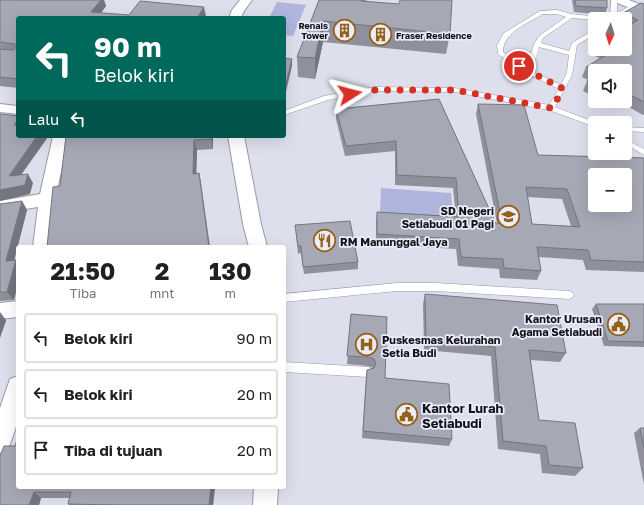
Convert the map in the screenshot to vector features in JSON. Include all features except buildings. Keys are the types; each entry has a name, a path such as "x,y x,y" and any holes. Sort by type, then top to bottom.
{"street":[{"path":"236,16 238,10 246,0"},
{"path":"619,0 639,8"},
{"path":"0,108 16,110"},
{"path":"42,245 47,199 62,138"},
{"path":"236,138 252,224 257,245"},
{"path":"0,207 47,199"},
{"path":"0,311 16,309"},
{"path":"0,442 16,392"},
{"path":"265,505 266,489"}],"lane":[{"path":"614,0 614,12"},
{"path":"562,88 528,72 500,53 500,45 506,34 542,12 557,12 571,16 588,18"},
{"path":"528,72 537,44 541,37 571,16"},
{"path":"551,108 556,102 570,73 571,54 574,44 588,35"},
{"path":"537,44 571,54"},
{"path":"286,112 326,98 375,90 455,90 551,108 588,122"},
{"path":"632,129 644,130"},
{"path":"632,145 644,152"},
{"path":"286,298 398,287 436,287 569,295"},
{"path":"286,367 368,372"}],"shaded area":[{"path":"277,2 306,5 293,36 286,35 286,16 270,16"},
{"path":"381,188 451,193 453,217 380,212"}],"place":[{"name":"Renais Tower","path":"344,30"},
{"name":"Fraser Residence","path":"381,35"},
{"name":"SD Negeri Setiabudi 01 Pagi","path":"509,216"},
{"name":"RM Manunggal Jaya","path":"325,241"},
{"name":"Kantor Urusan Agama Setiabudi","path":"618,324"},
{"name":"Puskesmas Kelurahan Setia Budi","path":"367,345"},
{"name":"Kantor Lurah Setiabudi","path":"406,415"}],"route":[{"path":"350,94 375,90 455,90 551,108 556,102 562,88 528,72 519,66"}]}
